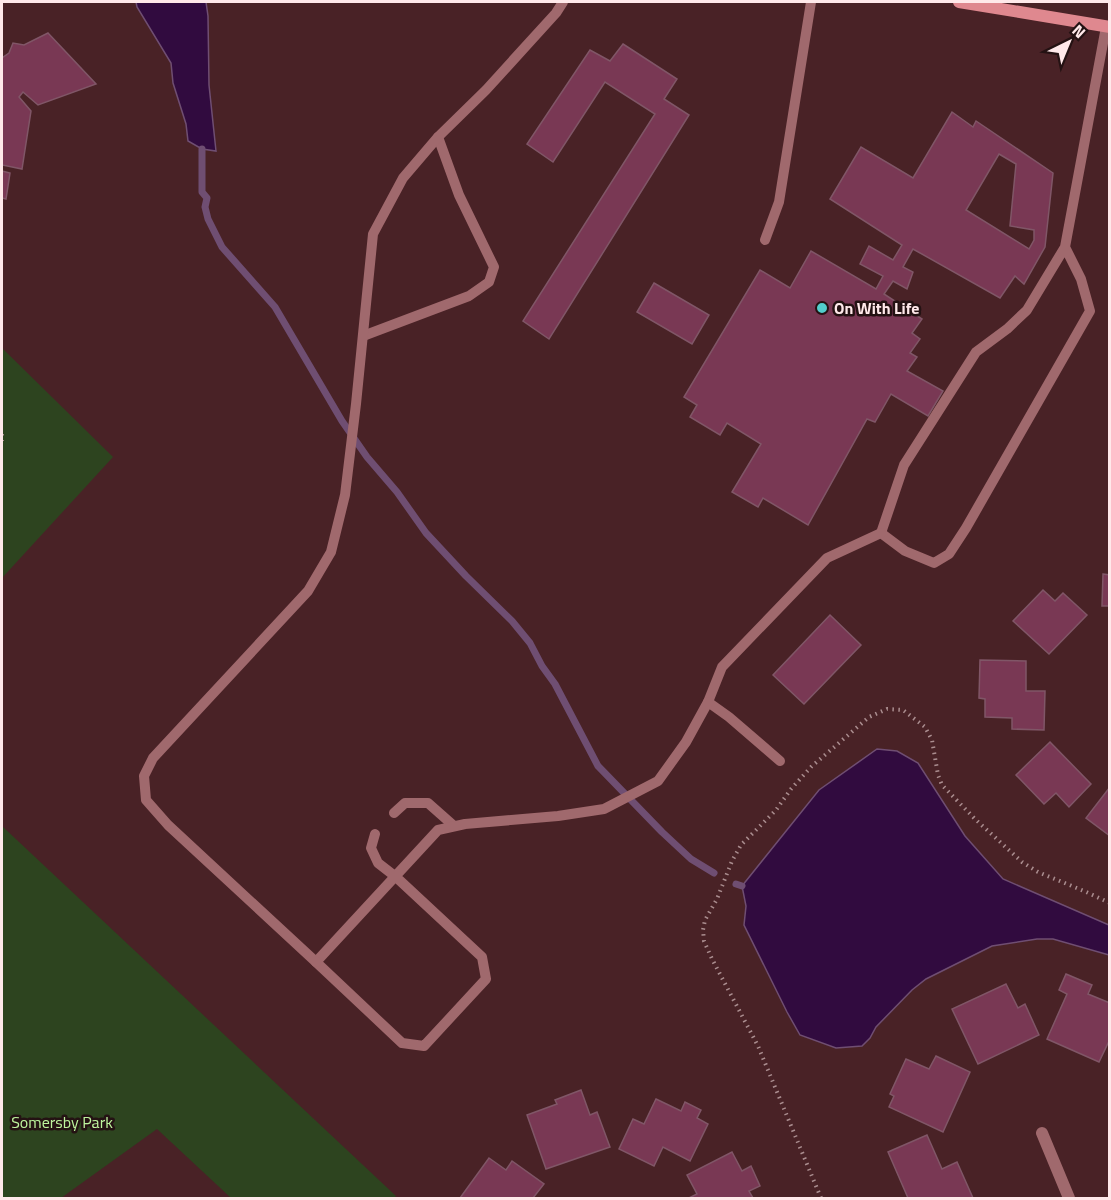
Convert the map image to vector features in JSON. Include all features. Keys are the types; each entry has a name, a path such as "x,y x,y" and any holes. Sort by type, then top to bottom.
{"street":[{"path":"959,2 1108,27"},
{"path":"1042,1133 1069,1198"}],"lane":[{"path":"375,834 371,849 378,863 482,957 486,979 424,1046 402,1043 168,825 146,800 144,776 153,758 308,591 331,552 345,495 373,234 403,178 438,137 486,90 556,13 563,2"},
{"path":"765,240 779,202 812,2"},
{"path":"316,962 438,830 465,824 558,816 604,809 658,781 686,742 708,702 722,667 827,558 881,533 904,465 976,352 1027,310 1065,247 1108,27"},
{"path":"363,336 469,296 489,282 494,267 459,195 438,137"},
{"path":"881,533 905,551 933,563 949,554 966,528 1090,311 1081,279 1065,247"},
{"path":"708,702 780,761"},
{"path":"394,813 405,803 428,803 454,826"}],"path":[{"path":"2,434 2,441"},
{"path":"821,1198 758,1046 712,959 704,941 703,930 705,920 741,845 776,810 791,789 812,767 869,717 887,709 903,710 925,727 932,740 942,785 994,838 1022,862 1038,872 1110,903"}],"green space":[{"path":"2,348 113,457 2,578"},
{"name":"Somersby Park","path":"2,826 396,1196 394,1198 231,1198 157,1129 61,1198 2,1198"}],"shaded area":[{"path":"136,2 206,2 209,85 216,151 202,149 188,141 186,124 173,83 171,63"},
{"path":"877,749 897,751 918,763 965,836 1003,879 1109,925 1109,955 1053,939 1037,939 992,946 926,979 876,1027 862,1046 836,1048 800,1035 744,925 746,906 742,886 819,790"}],"building":[{"path":"48,33 96,84 38,105 23,92 19,97 31,111 22,169 2,165 2,58 9,53 13,43 24,45"},
{"path":"623,44 677,79 664,99 689,115 549,339 523,321 655,114 605,82 553,162 527,144 590,50 610,61"},
{"name":"On With Life","path":"952,112 973,127 976,121 1053,173 1045,247 1024,284 1015,276 1000,298 913,249 903,267 913,272 907,289 893,281 884,294 922,319 912,333 920,339 910,353 917,357 907,371 943,391 928,416 891,394 875,422 867,419 808,525 763,498 758,507 732,492 761,444 727,423 720,435 690,417 697,405 684,397 760,270 790,288 811,251 876,289 883,276 860,264 869,246 893,260 902,245 830,199 861,147 913,178","holes":["999,154 1016,164 1010,226 1034,230 1034,240 1029,249 966,210"]},
{"path":"2,171 10,173 6,199 2,198"},
{"path":"654,283 709,315 692,344 637,312"},
{"path":"1103,574 1110,575 1110,606 1102,606"},
{"path":"1043,590 1055,601 1063,593 1087,615 1049,654 1013,621"},
{"path":"830,615 861,645 804,704 773,675"},
{"path":"980,660 1026,661 1026,691 1045,691 1044,730 1012,729 1012,718 985,717 985,699 979,698"},
{"path":"1050,742 1091,784 1069,807 1056,793 1044,804 1016,775"},
{"path":"1110,787 1110,836 1086,818"},
{"path":"1066,974 1092,985 1088,994 1110,1003 1110,1039 1099,1062 1047,1039 1067,994 1059,990"},
{"path":"1006,984 1018,1008 1025,1004 1039,1035 978,1064 952,1009"},
{"path":"936,1056 970,1072 943,1132 889,1107 894,1096 890,1094 906,1059 929,1069"},
{"path":"581,1090 590,1115 597,1112 610,1147 546,1169 527,1115 557,1104 555,1100"},
{"path":"656,1099 681,1111 685,1102 701,1110 697,1118 708,1124 690,1161 663,1147 654,1166 619,1149 633,1119 644,1124"},
{"path":"927,1135 942,1169 957,1162 973,1198 908,1198 888,1152"},
{"path":"732,1152 742,1171 751,1166 760,1186 749,1191 753,1198 689,1198 697,1194 687,1175"},
{"path":"489,1158 506,1170 512,1161 544,1184 533,1198 460,1198"}],"waterway":[{"path":"202,149 202,192 207,198 205,207 208,219 222,247 275,307 342,421 367,457 397,492 426,533 512,621 530,643 555,684 598,766 691,859 714,873"},
{"path":"736,884 742,886"}],"place":[{"name":"On With Life","path":"822,308"}]}
